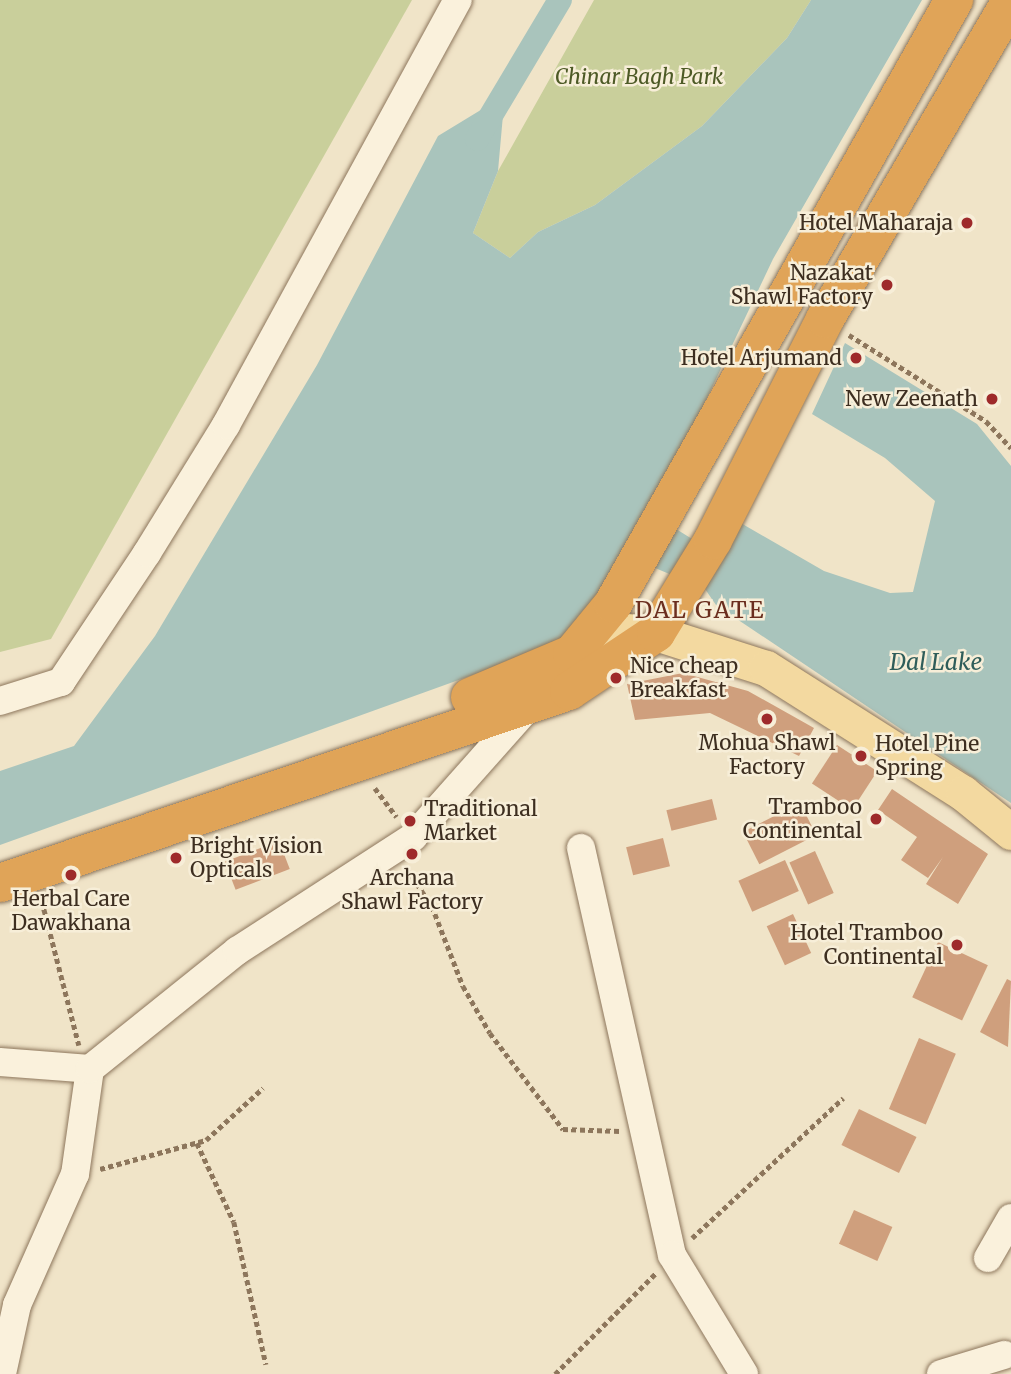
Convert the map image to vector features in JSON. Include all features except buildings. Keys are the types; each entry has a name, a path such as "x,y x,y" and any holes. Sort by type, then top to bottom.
{"highway":[{"path":"11,870 507,683 572,654 596,629 628,581 954,0"},
{"path":"11,870 357,765 532,703 592,680 656,633 679,600 713,540 825,319 1011,1"},
{"path":"915,71 956,97"}],"main road":[{"path":"596,629 656,633 766,668 963,793 1011,832"}],"street":[{"path":"0,701 61,682 146,553 226,425 458,0"},
{"path":"2,1374 17,1305 75,1174 90,1069 237,951 404,844 532,703"},
{"path":"581,848 672,1255 744,1374"},
{"path":"0,1062 90,1069"},
{"path":"988,1258 1011,1218"},
{"path":"942,1374 1004,1355"}],"path":[{"path":"862,343 986,421 1011,448"},
{"path":"357,765 404,844 463,986 490,1033 563,1129 645,1130"},
{"path":"11,870 90,1069"},
{"path":"75,1174 197,1143 263,1088"},
{"path":"555,1374 672,1255 843,1098"},
{"path":"197,1143 234,1222 266,1364"}],"green space":[{"path":"0,0 412,0 51,639 0,652"},
{"name":"Chinar Bagh Park","path":"594,0 811,0 787,38 702,126 595,205 538,232 510,258 473,233 498,171"}],"water":[{"name":"Dal Lake","path":"811,0 922,0 773,259 652,514 721,557 739,522 824,571 890,593 913,592 935,501 885,458 812,414 845,343 977,424 1011,466 1011,803 716,605 705,589 629,557 559,644 0,845 0,771 74,746 155,636 317,365 438,136 484,108 503,115 498,171 473,233 510,258 538,232 595,205 702,126 787,38"}],"waterway":[{"path":"477,139 560,0"}],"place":[{"name":"Hotel Maharaja","path":"967,223"},
{"name":"Nazakat Shawl Factory","path":"887,285"},
{"name":"Hotel Arjumand","path":"856,358"},
{"name":"New Zeenath","path":"992,399"},
{"name":"Nice cheap Breakfast","path":"616,678"},
{"name":"Mohua Shawl Factory","path":"767,719"},
{"name":"Hotel Pine Spring","path":"861,756"},
{"name":"Tramboo Continental","path":"876,819"},
{"name":"Traditional Market","path":"410,821"},
{"name":"Archana Shawl Factory","path":"412,854"},
{"name":"Bright Vision Opticals","path":"176,858"},
{"name":"Herbal Care Dawakhana","path":"71,875"},
{"name":"Hotel Tramboo Continental","path":"957,945"}],"district":[{"name":"DAL GATE","path":"700,610"}]}
